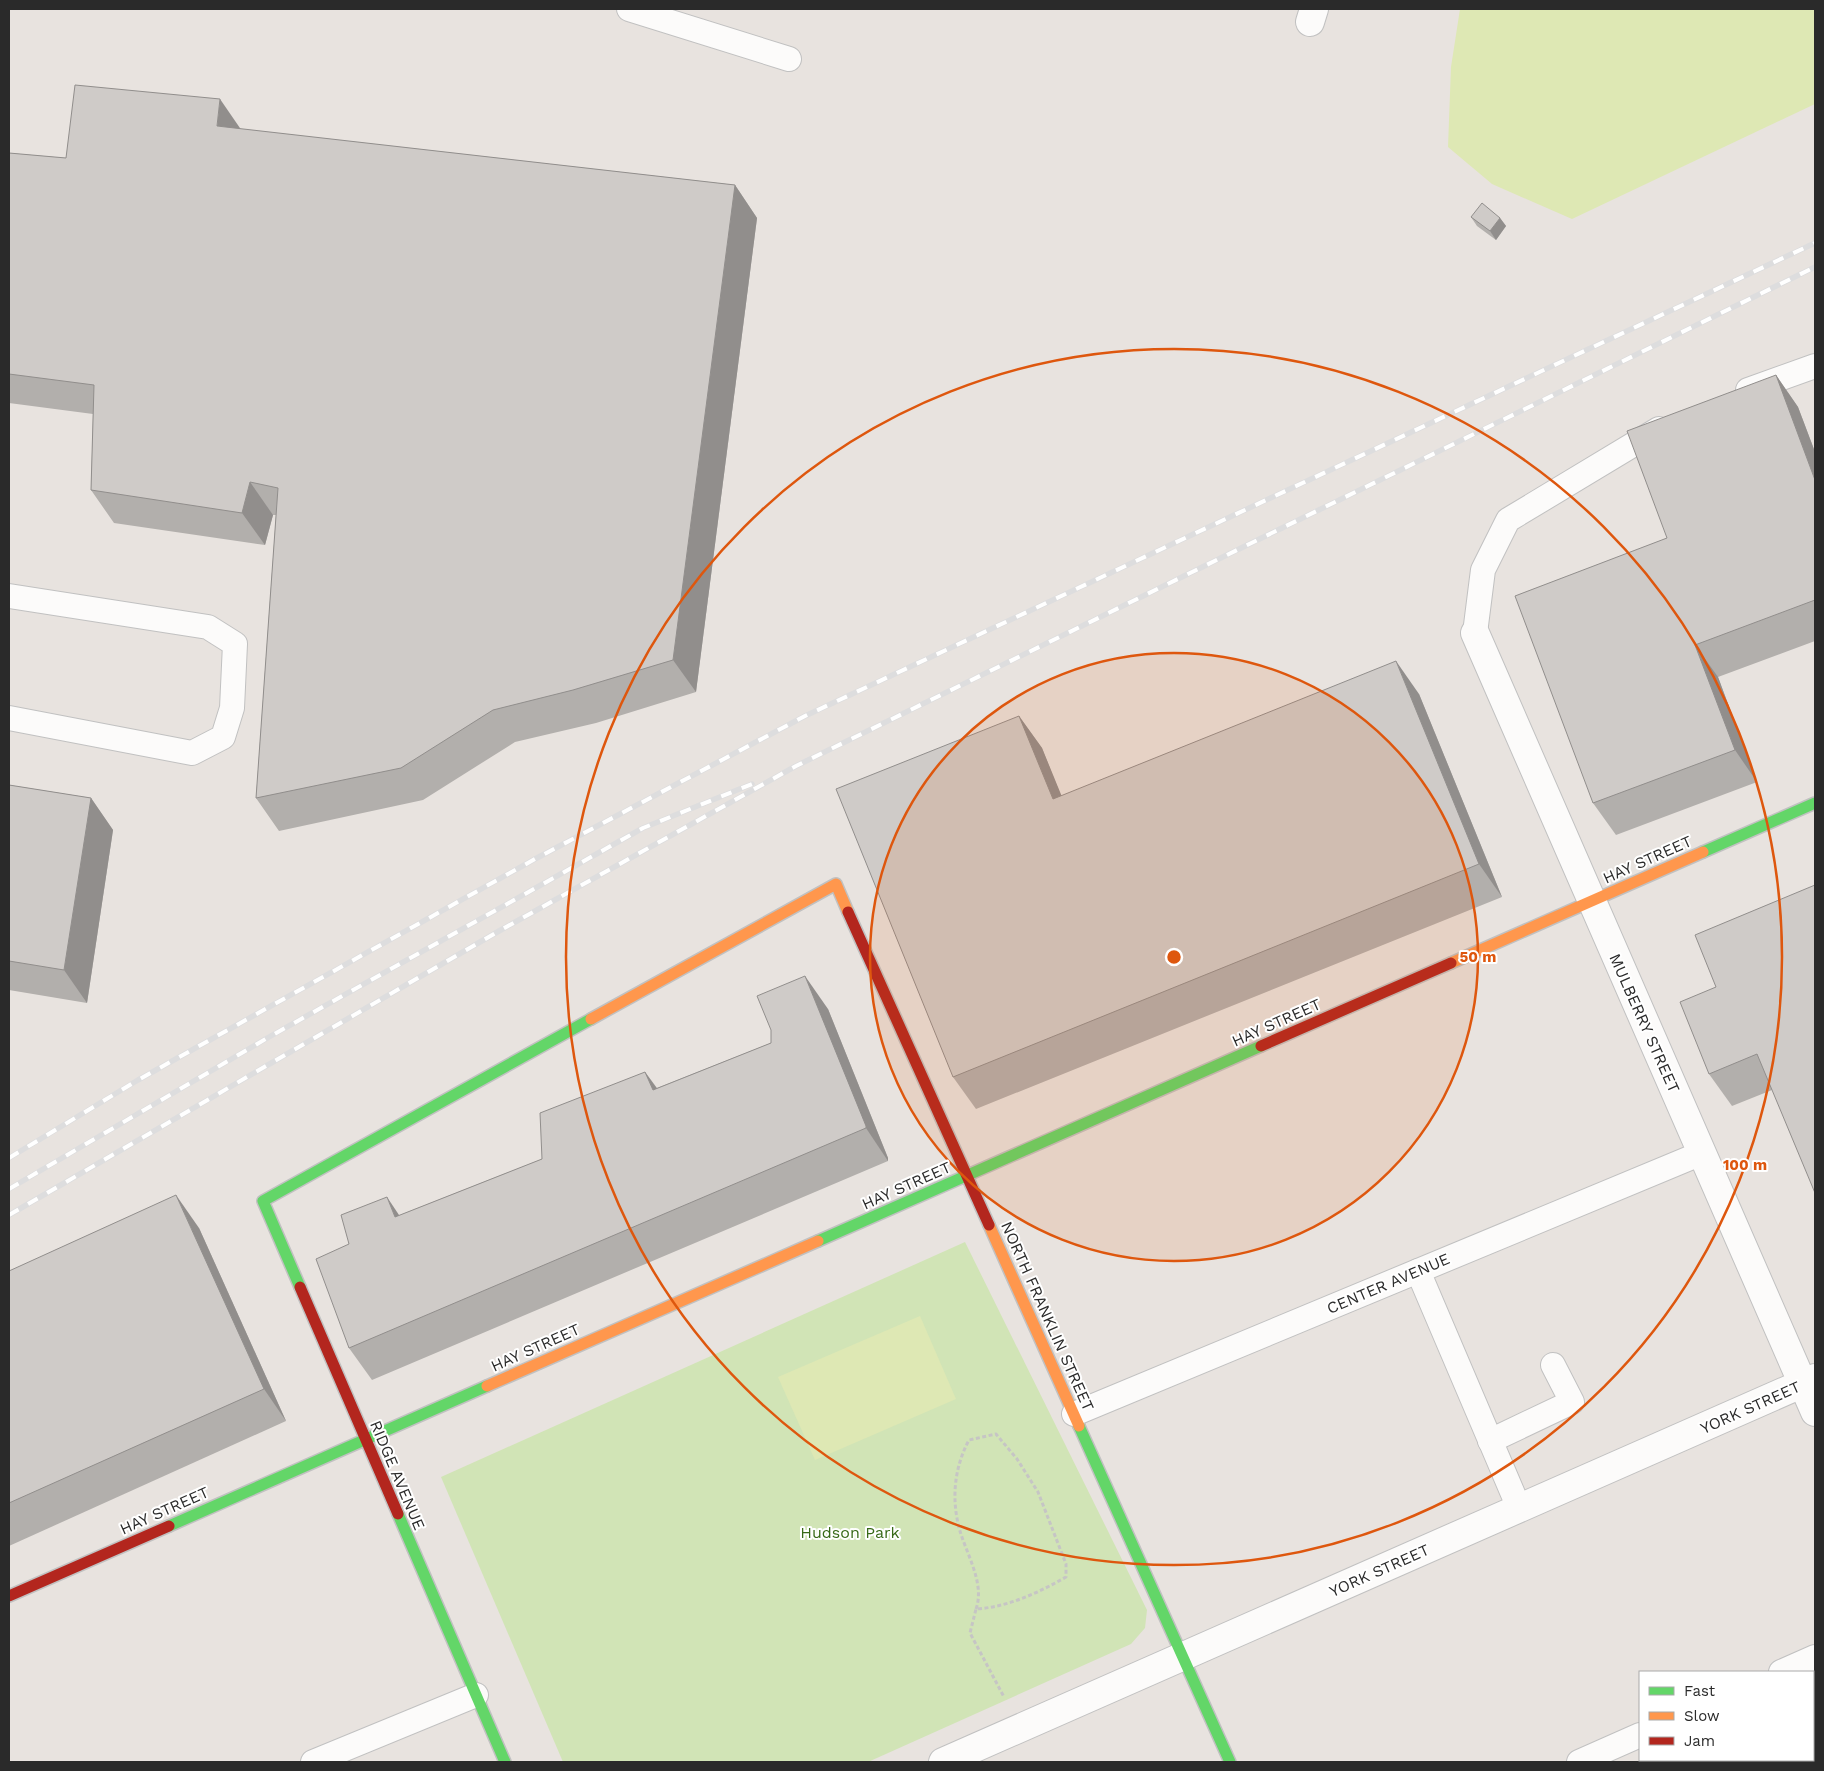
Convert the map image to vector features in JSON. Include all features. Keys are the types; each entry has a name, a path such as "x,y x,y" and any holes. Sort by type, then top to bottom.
{"street":[{"name":"MULBERRY STREET","path":"1475,634 1702,1153 1809,1381 1815,1412"},
{"name":"HAY STREET","path":"9,1596 1815,803"},
{"name":"NORTH FRANKLIN STREET","path":"263,1200 836,884 1230,1762"},
{"name":"RIDGE AVENUE","path":"263,1200 505,1762"},
{"name":"YORK STREET","path":"943,1762 1809,1381"}],"lane":[{"path":"629,9 789,59"},
{"path":"1731,396 1815,366"},
{"path":"1475,634 1483,570 1508,520 1676,419"},
{"path":"9,596 208,627 235,644 232,708 224,737 192,753 9,718"},
{"name":"CENTER AVENUE","path":"1074,1414 1702,1153"},
{"path":"1418,1271 1519,1508"},
{"path":"1490,1441 1572,1402 1553,1365"},
{"path":"1783,1671 1815,1657"},
{"path":"313,1762 476,1695"},
{"path":"1579,1762 1639,1735"}],"path":[{"path":"976,1609 989,1608 1021,1600 1066,1577 1066,1564 1038,1492 996,1434 969,1440 961,1455 956,1473 954,1499 960,1529 976,1577 979,1600 976,1609 970,1633 1021,1728"}],"green space":[{"path":"1460,9 1815,9 1815,104 1572,219 1492,184 1448,147 1451,67"},
{"name":"Hudson Park","path":"965,1242 1147,1610 1145,1628 1131,1644 868,1762 563,1762 441,1477"},
{"path":"920,1316 956,1399 815,1460 778,1377"}],"building":[{"path":"75,85 220,99 217,126 735,185 673,660 573,690 493,710 401,768 256,798 278,488 250,482 242,513 91,490 94,385 9,374 9,153 66,158"},
{"path":"1482,203 1500,218 1490,231 1471,217"},
{"path":"1776,375 1815,480 1815,600 1695,645 1735,750 1593,803 1515,596 1667,538 1627,431"},
{"path":"1396,661 1479,864 953,1077 836,789 1019,716 1053,799"},
{"path":"9,785 91,798 64,970 9,961"},
{"path":"1815,885 1815,1193 1757,1054 1709,1074 1680,1002 1716,987 1695,935"},
{"path":"805,976 866,1128 349,1348 316,1259 349,1244 341,1215 387,1197 395,1217 542,1159 540,1113 645,1072 653,1090 771,1043 771,1030 757,996"},
{"path":"176,1195 264,1389 9,1503 9,1271"}],"railway":[{"path":"9,1158 138,1080 535,859 805,716 1815,243"},
{"path":"9,1215 499,931 796,766 1815,267"},
{"path":"9,1189 269,1037 643,828 752,784"}],"traffic: fast":[{"path":"1703,852 1815,803"},
{"path":"300,1287 263,1201 591,1019"},
{"path":"818,1241 1261,1046"},
{"path":"169,1526 487,1386"},
{"path":"1079,1426 1230,1762"},
{"path":"398,1514 505,1762"}],"traffic: slow":[{"path":"1451,963 1703,852"},
{"path":"591,1019 836,884 848,912"},
{"path":"989,1225 1079,1426"},
{"path":"487,1386 818,1241"}],"traffic: jam":[{"path":"848,912 989,1225"},
{"path":"1261,1046 1451,963"},
{"path":"300,1287 398,1514"},
{"path":"9,1596 169,1526"}]}
